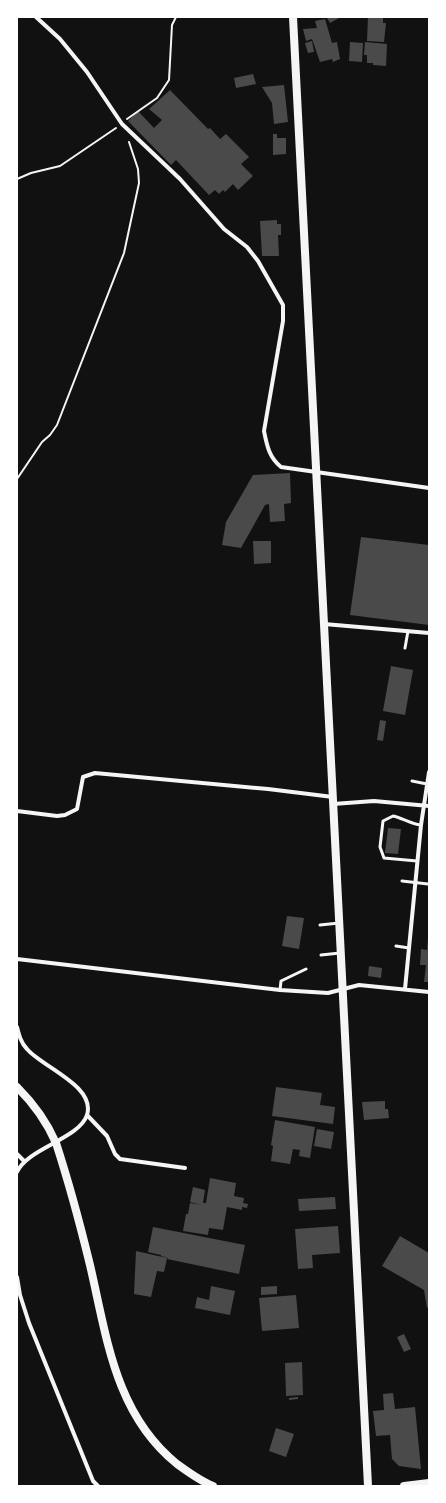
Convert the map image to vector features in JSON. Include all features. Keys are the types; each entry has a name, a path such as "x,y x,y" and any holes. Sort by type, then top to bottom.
{"main road":[{"path":"293,17 368,1486"},
{"path":"17,1087 36,1107 48,1124 56,1143 90,1264 110,1354 122,1389 140,1425 162,1452 187,1472 213,1486"},
{"path":"404,1486 429,1483"}],"street":[{"path":"36,17 60,39 87,72 122,124 180,179 224,229 247,247 258,261 283,306 283,321 264,431 267,448 272,460 281,467 429,488"},
{"path":"324,624 429,633"},
{"path":"405,989 417,861 421,825 427,805 427,784 429,772"},
{"path":"17,811 66,815 77,809 84,777 95,773 268,789 333,801 374,801 427,805"},
{"path":"17,959 280,990 328,993 359,985 429,992"},
{"path":"17,1027 20,1040 26,1049 82,1091 87,1102 87,1115 81,1125 56,1143 24,1161 17,1172"},
{"path":"87,1115 107,1136 115,1154 120,1159 185,1168"},
{"path":"17,1154 24,1161"},
{"path":"17,1277 20,1295 29,1323 93,1481 98,1486"}],"lane":[{"path":"405,648 408,631"},
{"path":"412,781 427,784"},
{"path":"417,861 384,858 380,847 383,821 392,816 403,818 412,824 421,825"},
{"path":"402,881 428,884"},
{"path":"320,925 339,923"},
{"path":"396,946 409,948"},
{"path":"321,956 340,953"},
{"path":"280,990 281,981 306,969"}],"path":[{"path":"17,179 31,173 60,166 157,98 169,80 172,25 176,17"},
{"path":"17,479 42,442 50,435 57,425 124,253 139,183 134,154 122,124"}],"building":[{"path":"341,17 330,23 327,18"},
{"path":"368,17 383,17 383,23 386,23 384,42 367,41"},
{"path":"325,19 332,43 337,42 340,59 333,62 332,59 320,62 312,39 306,41 303,29 317,28 315,21"},
{"path":"312,41 314,52 308,53 305,43"},
{"path":"350,42 363,43 362,62 349,61"},
{"path":"365,42 387,44 386,66 367,63 367,55 364,55"},
{"path":"253,74 256,84 236,88 234,78"},
{"path":"284,85 288,122 274,124 272,103 262,87"},
{"path":"170,90 208,129 210,128 220,139 226,134 249,157 241,164 253,176 238,190 233,184 225,192 223,190 219,194 215,190 209,195 176,160 171,165 128,121 138,111 154,128 162,120 149,109"},
{"path":"273,134 277,134 277,138 286,138 286,154 273,155"},
{"path":"277,220 277,224 281,224 281,235 278,235 279,256 262,256 260,221"},
{"path":"290,473 291,503 284,504 285,521 270,522 269,504 265,505 241,548 222,545 226,522 253,475"},
{"path":"361,537 429,545 429,625 350,615"},
{"path":"253,541 271,541 271,563 254,564"},
{"path":"391,666 413,670 405,715 383,711"},
{"path":"380,720 386,721 383,741 377,740"},
{"path":"388,828 401,829 398,854 385,853"},
{"path":"287,916 304,918 299,949 282,946"},
{"path":"428,938 429,982 424,982 426,965 420,965 421,949 427,950"},
{"path":"369,966 382,968 381,978 368,976"},
{"path":"276,1087 322,1093 320,1105 335,1107 333,1124 272,1116"},
{"path":"385,1101 385,1109 388,1109 389,1118 364,1120 362,1102"},
{"path":"275,1120 315,1127 310,1158 299,1156 300,1150 293,1149 290,1164 271,1161 273,1146 271,1145"},
{"path":"317,1129 334,1132 331,1149 314,1146"},
{"path":"210,1178 236,1183 234,1196 244,1198 243,1203 248,1204 247,1208 242,1207 242,1210 227,1207 223,1230 209,1228 208,1235 183,1231 186,1214 188,1214 190,1203 201,1205 190,1202 193,1187 205,1190 203,1203 206,1203"},
{"path":"335,1197 336,1209 299,1211 298,1199"},
{"path":"338,1226 340,1253 312,1255 313,1268 298,1269 295,1229"},
{"path":"153,1227 245,1245 239,1274 167,1259 168,1258 161,1255 148,1252"},
{"path":"400,1236 429,1253 429,1307 427,1308 424,1290 382,1266"},
{"path":"136,1251 167,1258 164,1272 157,1271 151,1297 134,1294"},
{"path":"211,1286 235,1291 230,1315 195,1308 197,1297 209,1300"},
{"path":"277,1286 277,1294 261,1295 261,1287"},
{"path":"296,1295 299,1328 262,1331 259,1298"},
{"path":"404,1334 411,1349 404,1352 397,1337"},
{"path":"302,1362 303,1395 286,1396 285,1363"},
{"path":"393,1393 395,1409 415,1407 421,1469 399,1466 392,1459 390,1435 376,1436 373,1411 384,1410 383,1394"},
{"path":"298,1397 298,1399 289,1400 289,1398"},
{"path":"276,1428 294,1434 286,1457 269,1451"}]}
